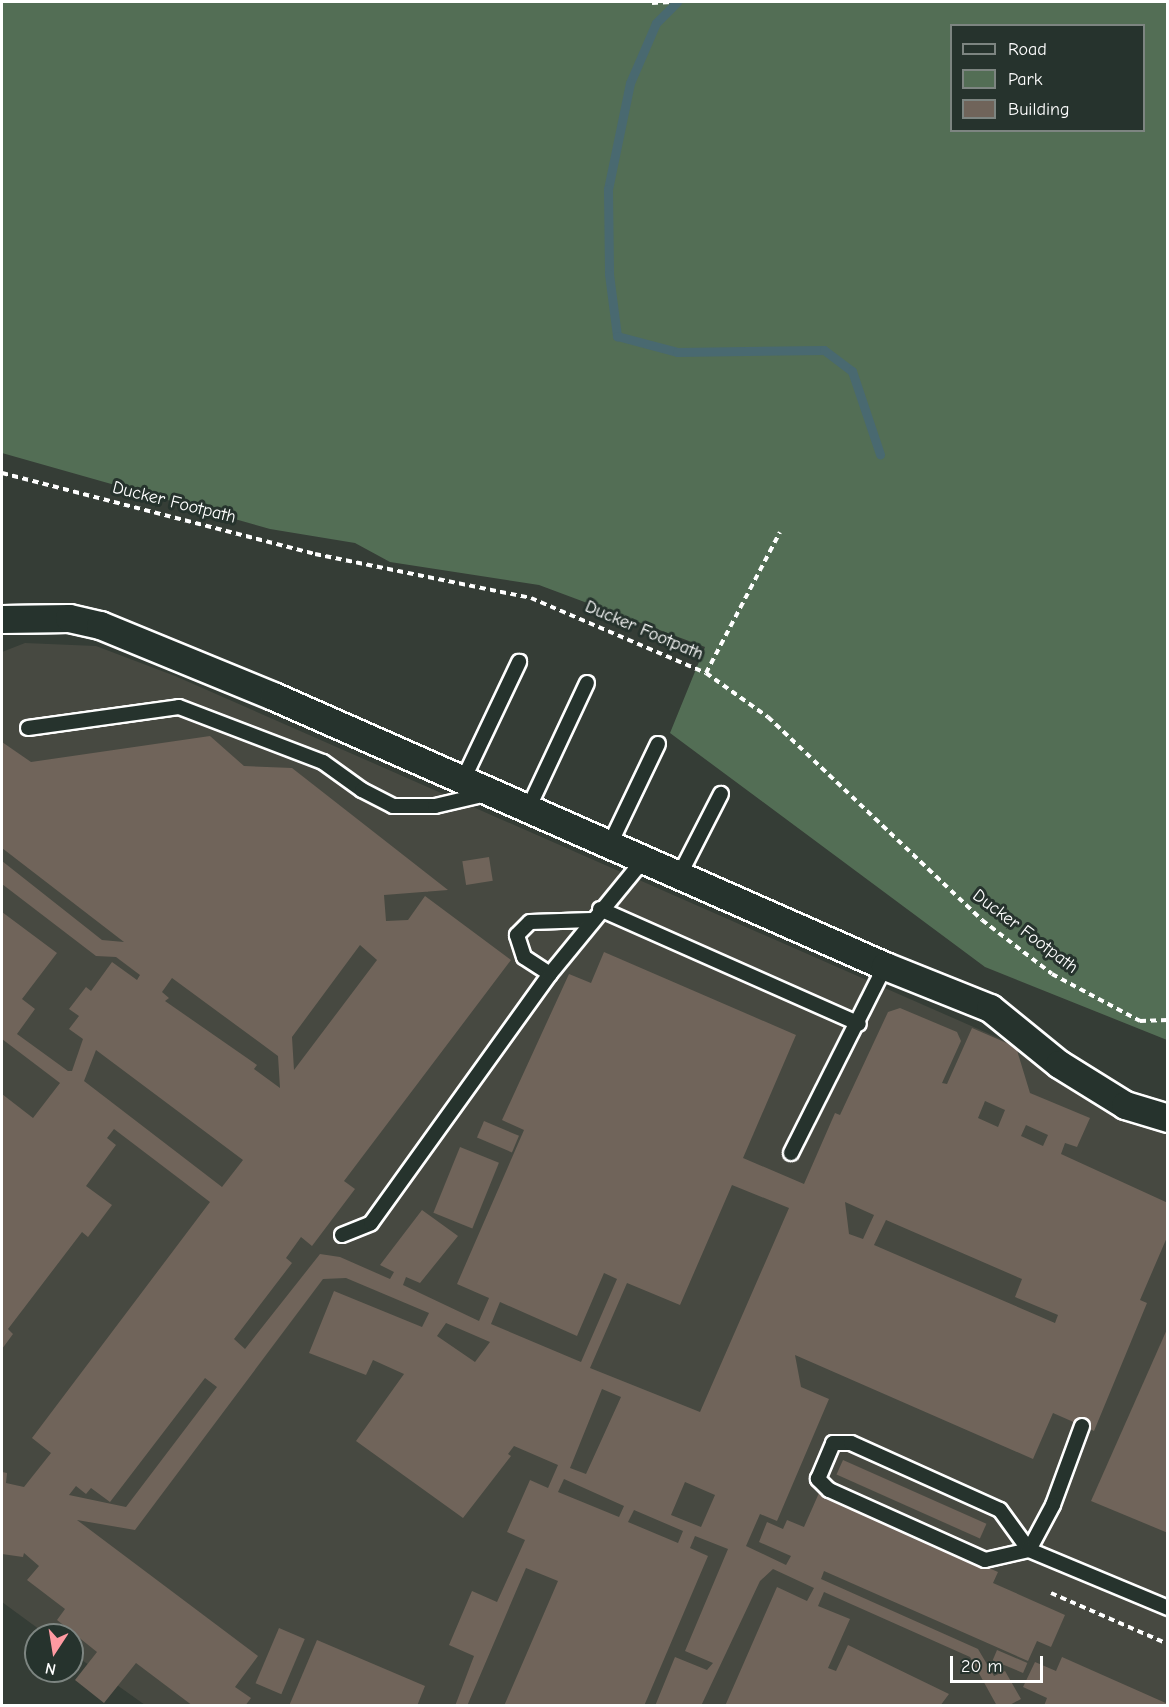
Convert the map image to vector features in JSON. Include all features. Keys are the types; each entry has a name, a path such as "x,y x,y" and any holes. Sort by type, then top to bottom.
{"street":[{"path":"2,619 69,618 100,625 273,696 885,966 990,1008 1059,1064 1106,1094 1125,1105 1167,1118"}],"lane":[{"path":"463,780 519,662"},
{"path":"528,809 587,683"},
{"path":"28,728 179,707 323,762 362,790 393,806 435,806 491,792"},
{"path":"610,844 658,744"},
{"path":"680,874 721,794"},
{"path":"342,1235 371,1223 550,974 596,914 644,859"},
{"path":"550,974 524,957 517,935 531,922 596,914 859,1023"},
{"path":"791,1153 859,1023 885,966"},
{"path":"1082,1426 1053,1505 1029,1550 985,1560 829,1490 818,1479 833,1443 851,1443 1000,1510 1029,1550 1167,1608"}],"path":[{"path":"652,3 672,2"},
{"name":"Ducker Footpath","path":"2,473 315,554 531,598 706,673 768,717 982,921 1052,974 1140,1021 1167,1020"},
{"path":"706,673 780,532"},
{"path":"1051,1593 1167,1644"}],"shaded area":[{"path":"25,643 96,646 175,676 1167,1112 1167,1705 145,1705 84,1662 84,1623 31,1623 2,1602 2,652"}],"green space":[{"path":"2,2 1167,2 1167,1040 985,967 670,733 705,647 539,585 390,562 355,543 270,529 2,453"}],"building":[{"path":"210,736 244,766 292,768 448,890 384,895 386,921 408,920 425,896 511,960 344,1181 355,1189 312,1246 301,1237 286,1258 292,1263 234,1339 245,1349 320,1254 340,1257 390,1279 394,1272 380,1265 422,1210 458,1236 420,1283 406,1277 403,1285 479,1321 489,1298 457,1284 524,1130 502,1120 569,974 591,983 604,952 796,1035 743,1158 804,1184 835,1113 840,1115 888,1012 900,1008 957,1032 961,1041 942,1083 947,1084 972,1028 1016,1047 1030,1093 1090,1118 1077,1147 1065,1143 1061,1154 1168,1203 1168,1235 1140,1300 1147,1303 1094,1431 1053,1413 1033,1459 795,1355 801,1387 829,1399 777,1521 760,1514 746,1546 786,1565 791,1556 759,1542 767,1522 783,1529 787,1520 804,1527 819,1493 998,1572 993,1583 1065,1615 1051,1647 1037,1641 1028,1661 824,1571 821,1579 978,1649 994,1676 1005,1671 1021,1699 1008,1706 997,1706 970,1657 824,1592 818,1606 850,1619 828,1668 836,1671 848,1645 949,1694 940,1706 725,1706 777,1587 807,1601 814,1588 773,1569 760,1581 701,1706 655,1706 675,1657 707,1670 713,1663 685,1651 728,1549 695,1536 690,1548 708,1556 644,1706 504,1706 558,1581 526,1568 467,1706 455,1706 474,1656 449,1645 472,1591 497,1602 525,1540 507,1532 530,1480 548,1488 558,1465 514,1446 508,1454 511,1456 463,1518 356,1441 404,1374 373,1360 366,1375 309,1353 334,1291 422,1327 429,1313 346,1278 323,1279 135,1530 77,1520 258,1656 235,1687 251,1698 245,1706 193,1706 136,1663 104,1703 79,1683 84,1683 84,1669 97,1652 84,1642 84,1623 61,1623 57,1620 65,1609 27,1580 39,1566 24,1553 23,1557 2,1554 2,1472 7,1473 6,1483 24,1487 51,1453 32,1438 210,1202 114,1129 107,1138 116,1145 86,1186 112,1205 88,1237 82,1232 8,1329 13,1334 2,1349 2,1094 33,1118 60,1083 2,1039 2,912 57,953 22,999 35,1009 17,1034 68,1071 72,1071 83,1039 69,1029 79,1016 69,1009 86,987 91,991 112,962 137,980 140,975 116,957 96,956 2,884 2,861 102,940 124,942 2,848 2,742 31,762","holes":["360,945 377,960 294,1070 292,1037","172,978 278,1056 280,1088 254,1069 257,1065 165,1001 169,998 162,992","96,1050 243,1160 222,1187 84,1081","985,1101 1005,1110 998,1127 978,1118","1026,1125 1048,1135 1043,1146 1021,1136","732,1185 789,1208 700,1412 590,1368 627,1283 680,1305","845,1202 874,1215 863,1239 849,1234","886,1220 1022,1279 1015,1297 1058,1315 1055,1323 874,1245","604,1273 617,1279 581,1362 491,1324 500,1302 577,1336","446,1323 490,1342 475,1362 437,1336","205,1378 217,1387 126,1507 69,1495 76,1486 86,1494 91,1488 110,1502","602,1389 621,1397 586,1474 570,1468","564,1479 624,1506 619,1517 558,1492","685,1482 715,1495 701,1527 671,1515","634,1510 683,1531 678,1543 628,1522"]},
{"path":"489,857 493,881 466,885 462,861"},
{"path":"484,1121 519,1136 512,1152 477,1138"},
{"path":"460,1147 499,1163 472,1229 433,1213"},
{"path":"1168,1327 1168,1533 1091,1501"},
{"path":"843,1460 986,1524 980,1538 836,1475"},
{"path":"279,1628 305,1639 281,1694 256,1683"},
{"path":"317,1640 425,1686 417,1706 289,1706"},
{"path":"997,1650 1027,1663 1023,1673 993,1660"},
{"path":"1062,1657 1168,1704 1168,1706 1044,1706 1047,1698 1023,1687 1035,1662 1056,1671"}],"waterway":[{"path":"677,2 656,23 630,83 608,189 609,274 617,336 677,352 824,350 852,371 880,454"}]}
